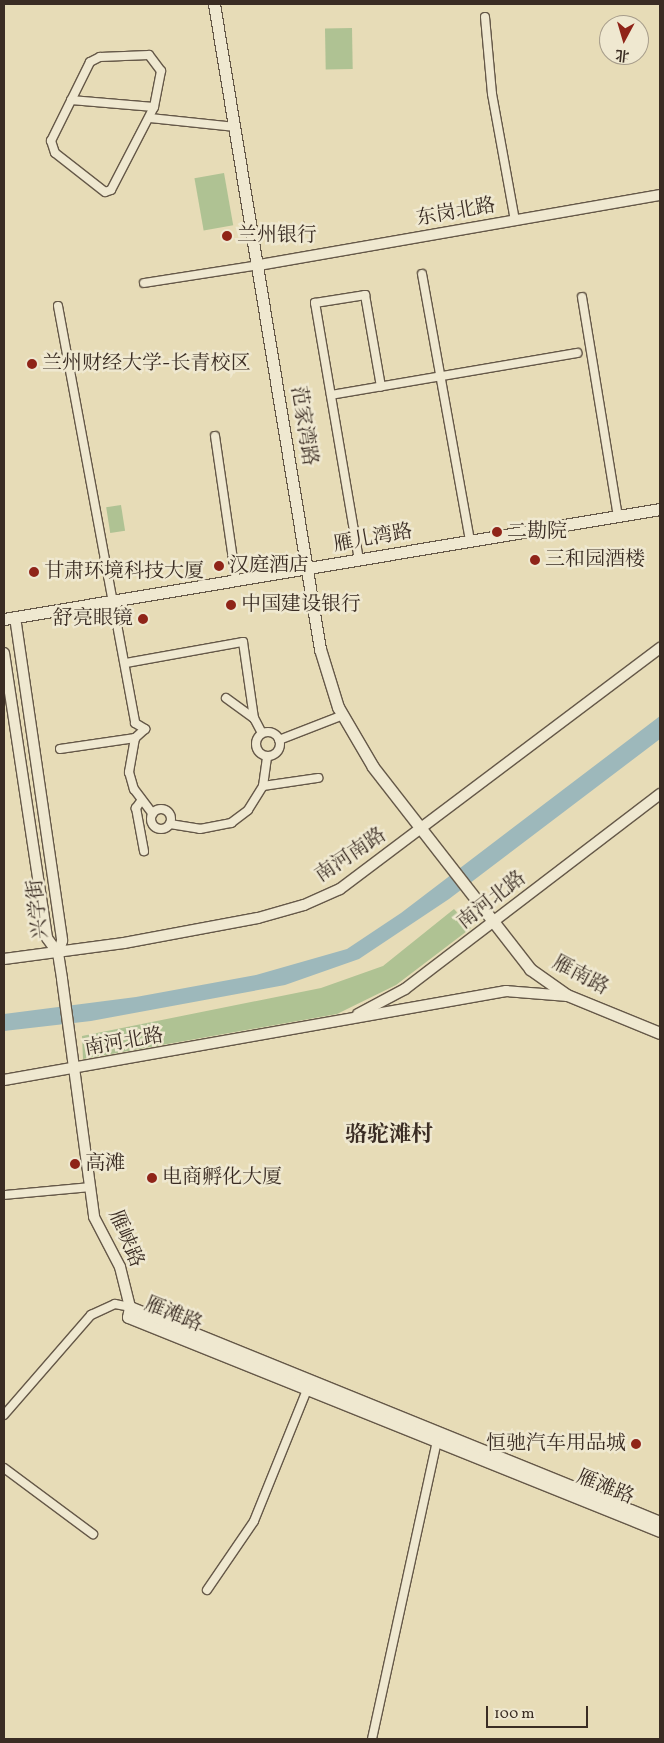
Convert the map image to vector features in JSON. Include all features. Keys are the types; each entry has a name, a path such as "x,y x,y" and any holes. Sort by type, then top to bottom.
{"main road":[{"name":"范家湾路","path":"214,4 259,265 320,649 343,714 374,767 440,848"},
{"name":"雁儿湾路","path":"10,618 660,509"},
{"name":"雁南路","path":"440,848 530,969 574,998 660,1033"},
{"name":"雁滩路","path":"660,1522 130,1308 128,1317 660,1531"}],"street":[{"path":"486,17 492,94 515,221"},
{"path":"144,54 153,57 161,70 150,118 111,190 105,192 52,150 51,141 71,100 95,58 144,54"},
{"path":"71,100 154,107"},
{"path":"150,118 236,127"},
{"name":"东岗北路","path":"259,265 660,196"},
{"path":"144,283 259,265"},
{"path":"422,274 470,541"},
{"path":"359,560 315,303 365,295 380,387"},
{"path":"582,297 618,516"},
{"path":"58,306 112,600 126,663 135,723 145,729 135,738 60,749"},
{"path":"331,395 577,353"},
{"path":"215,436 236,580"},
{"name":"兴学街","path":"10,618 62,940 58,953"},
{"path":"126,663 243,642 254,718 262,733 256,748 267,756"},
{"name":"南河南路","path":"4,960 58,953 304,905 340,889 660,648"},
{"name":"兴学街","path":"4,653 47,938 58,953"},
{"path":"226,698 254,718"},
{"path":"279,740 343,714"},
{"path":"262,733 272,733 279,740"},
{"path":"135,738 129,772 141,801 153,814 156,827 170,824 200,828 231,824 248,810 264,786 267,756"},
{"path":"267,756 276,753 279,740"},
{"path":"264,786 318,778"},
{"name":"南河北路","path":"338,1021 405,989 660,794"},
{"path":"141,801 136,808 144,851"},
{"path":"153,814 166,811 170,824"},
{"name":"雁峡路","path":"58,953 94,1217 120,1267 130,1308"},
{"name":"南河北路","path":"4,1080 75,1069 506,991 574,998"},
{"path":"4,1195 90,1187"},
{"path":"4,1415 92,1315 115,1304 130,1308"},
{"path":"207,1590 254,1521 307,1390"},
{"path":"372,1739 437,1441"},
{"path":"4,1468 93,1534"}],"green space":[{"path":"325,28 352,28 353,69 326,69"},
{"path":"224,173 233,225 204,230 194,178"},
{"path":"121,505 125,531 110,533 106,507"},
{"path":"454,909 471,928 396,985 337,1014 83,1059 82,1036 321,988 383,966"}],"water":[{"path":"660,716 660,739 449,899 359,959 285,985 91,1021 4,1031 4,1014 136,997 256,975 347,949 401,913"}],"place":[{"name":"兰州银行","path":"227,236"},
{"name":"兰州财经大学-长青校区","path":"32,364"},
{"name":"二勘院","path":"497,532"},
{"name":"三和园酒楼","path":"535,560"},
{"name":"汉庭酒店","path":"219,566"},
{"name":"甘肃环境科技大厦","path":"34,572"},
{"name":"中国建设银行","path":"231,605"},
{"name":"舒亮眼镜","path":"143,619"},
{"name":"高滩","path":"75,1164"},
{"name":"电商孵化大厦","path":"152,1178"},
{"name":"恒驰汽车用品城","path":"636,1444"}],"district":[{"name":"骆驼滩村","path":"389,1136"}]}
